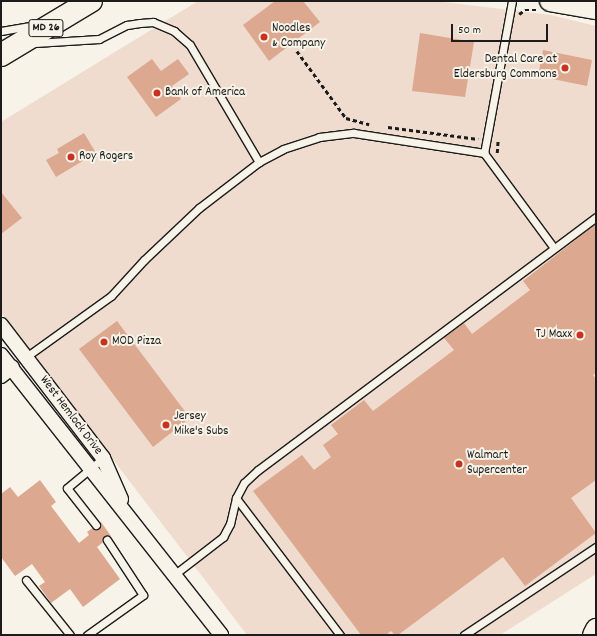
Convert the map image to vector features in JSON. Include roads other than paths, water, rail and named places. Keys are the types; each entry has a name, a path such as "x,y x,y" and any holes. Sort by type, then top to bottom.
{"main road":[{"name":"MD 26","path":"1,55 91,1"}],"street":[{"path":"547,6 596,9"},
{"name":"West Hemlock Drive","path":"1,325 102,458 128,514"},
{"name":"West Hemlock Drive","path":"1,355 12,367 90,470 128,514 221,635"},
{"path":"1,376 12,367"},
{"path":"593,635 596,630"}],"lane":[{"path":"484,153 512,1"},
{"path":"1,31 62,19"},
{"path":"21,43 99,39 126,25 140,23 153,22 174,31 190,45 259,162"},
{"path":"26,357 111,296 144,260 198,208 259,162 283,149 319,137 354,133 484,153 554,248"},
{"path":"175,574 223,537 230,524 236,498 244,483 258,470 596,217"},
{"path":"96,525 67,488 90,470 102,458"},
{"path":"236,498 340,635"},
{"path":"87,635 143,594 107,540"},
{"path":"464,635 596,547"},
{"path":"26,580 70,635"}],"place":[{"name":"Noodles & Company","path":"264,37"},
{"name":"Dental Care at Eldersburg Commons","path":"565,68"},
{"name":"Bank of America","path":"157,93"},
{"name":"Roy Rogers","path":"71,157"},
{"name":"TJ Maxx","path":"580,335"},
{"name":"MOD Pizza","path":"104,342"},
{"name":"Jersey Mike's Subs","path":"166,425"},
{"name":"Walmart Supercenter","path":"459,464"}]}
